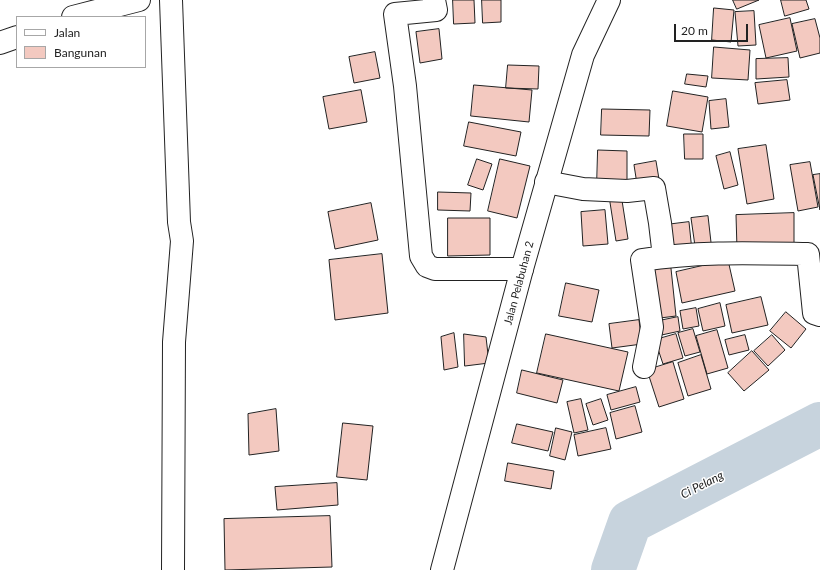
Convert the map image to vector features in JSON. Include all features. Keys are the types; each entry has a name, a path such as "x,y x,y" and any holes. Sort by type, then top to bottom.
{"street":[{"path":"77,16 139,0"},
{"path":"171,0 179,222 182,240 174,342 173,570"},
{"path":"434,0 436,10 395,14 405,86 421,256 427,266 436,269 522,269"},
{"name":"Jalan Pelabuhan 2","path":"442,570 522,269 583,55 609,0"},
{"path":"0,43 16,37"},
{"path":"546,182 583,189 627,191 654,188 664,257"},
{"path":"644,367 652,327 642,260 664,257 732,253 808,254 814,313 820,315"}],"building":[{"path":"453,0 474,0 475,23 454,24"},
{"path":"482,0 501,0 501,22 483,23"},
{"path":"733,0 759,0 737,9"},
{"path":"781,0 806,0 809,9 785,16"},
{"path":"714,8 734,10 731,42 712,40"},
{"path":"754,11 756,45 738,46 735,12"},
{"path":"790,18 797,51 766,58 759,25"},
{"path":"815,19 820,38 820,53 800,58 792,24"},
{"path":"439,29 442,59 420,63 416,32"},
{"path":"714,47 750,50 748,80 712,78"},
{"path":"375,52 380,78 354,83 349,57"},
{"path":"788,58 789,77 756,79 756,59"},
{"path":"508,65 539,66 538,89 506,88"},
{"path":"687,74 708,76 706,87 685,84"},
{"path":"787,80 790,100 758,104 755,83"},
{"path":"474,85 532,90 529,122 471,116"},
{"path":"361,90 367,122 329,129 323,97"},
{"path":"673,91 708,97 702,132 667,126"},
{"path":"726,99 729,127 711,129 709,101"},
{"path":"602,109 650,110 649,136 601,135"},
{"path":"469,122 521,132 516,156 464,146"},
{"path":"684,134 703,134 703,159 685,159"},
{"path":"766,145 774,199 747,204 738,149"},
{"path":"598,150 627,151 627,185 597,185"},
{"path":"730,152 738,185 724,189 716,156"},
{"path":"477,159 492,164 483,190 468,185"},
{"path":"500,159 530,166 517,218 488,211"},
{"path":"656,161 659,179 637,184 634,165"},
{"path":"810,162 818,207 798,211 790,165"},
{"path":"820,174 820,210 813,175"},
{"path":"438,192 471,193 470,211 438,210"},
{"path":"621,194 628,239 616,241 609,196"},
{"path":"371,203 378,240 335,249 328,212"},
{"path":"605,210 608,244 583,246 581,212"},
{"path":"794,213 794,248 737,249 736,215"},
{"path":"708,216 712,251 696,253 691,218"},
{"path":"448,218 490,218 490,255 448,256"},
{"path":"689,222 692,251 669,253 665,225"},
{"path":"382,254 388,313 335,320 329,260"},
{"path":"670,259 676,316 652,319 646,262"},
{"path":"728,260 735,291 682,303 676,272"},
{"path":"566,283 599,290 592,322 559,316"},
{"path":"761,297 768,325 732,333 726,305"},
{"path":"720,303 725,326 703,331 698,309"},
{"path":"696,308 699,326 683,329 680,311"},
{"path":"786,312 806,329 791,348 770,331"},
{"path":"678,317 680,331 657,336 654,322"},
{"path":"639,320 642,344 612,348 609,324"},
{"path":"693,329 700,352 685,356 678,333"},
{"path":"717,330 728,368 707,374 696,336"},
{"path":"454,333 458,367 444,370 441,337"},
{"path":"464,334 486,337 489,363 465,366"},
{"path":"546,334 628,352 619,391 537,373"},
{"path":"676,334 683,358 663,364 655,340"},
{"path":"745,335 749,350 729,355 725,340"},
{"path":"772,335 785,350 768,366 754,351"},
{"path":"752,351 769,370 744,391 728,373"},
{"path":"701,355 711,389 688,396 678,363"},
{"path":"673,362 684,399 659,407 647,370"},
{"path":"522,370 563,380 557,403 517,393"},
{"path":"636,387 640,402 611,410 607,395"},
{"path":"581,399 588,430 574,433 567,402"},
{"path":"601,399 608,420 593,425 586,404"},
{"path":"635,406 642,432 616,439 610,413"},
{"path":"276,409 279,451 249,455 248,414"},
{"path":"343,423 373,426 367,480 337,477"},
{"path":"517,424 553,432 548,451 512,443"},
{"path":"556,428 572,432 565,460 550,456"},
{"path":"606,428 611,449 578,456 574,435"},
{"path":"508,463 554,471 551,489 505,481"},
{"path":"337,483 338,505 277,510 275,487"},
{"path":"330,516 332,567 225,570 224,519"}],"waterway":[{"name":"Ci Pelang","path":"613,570 630,522 820,424"}]}
